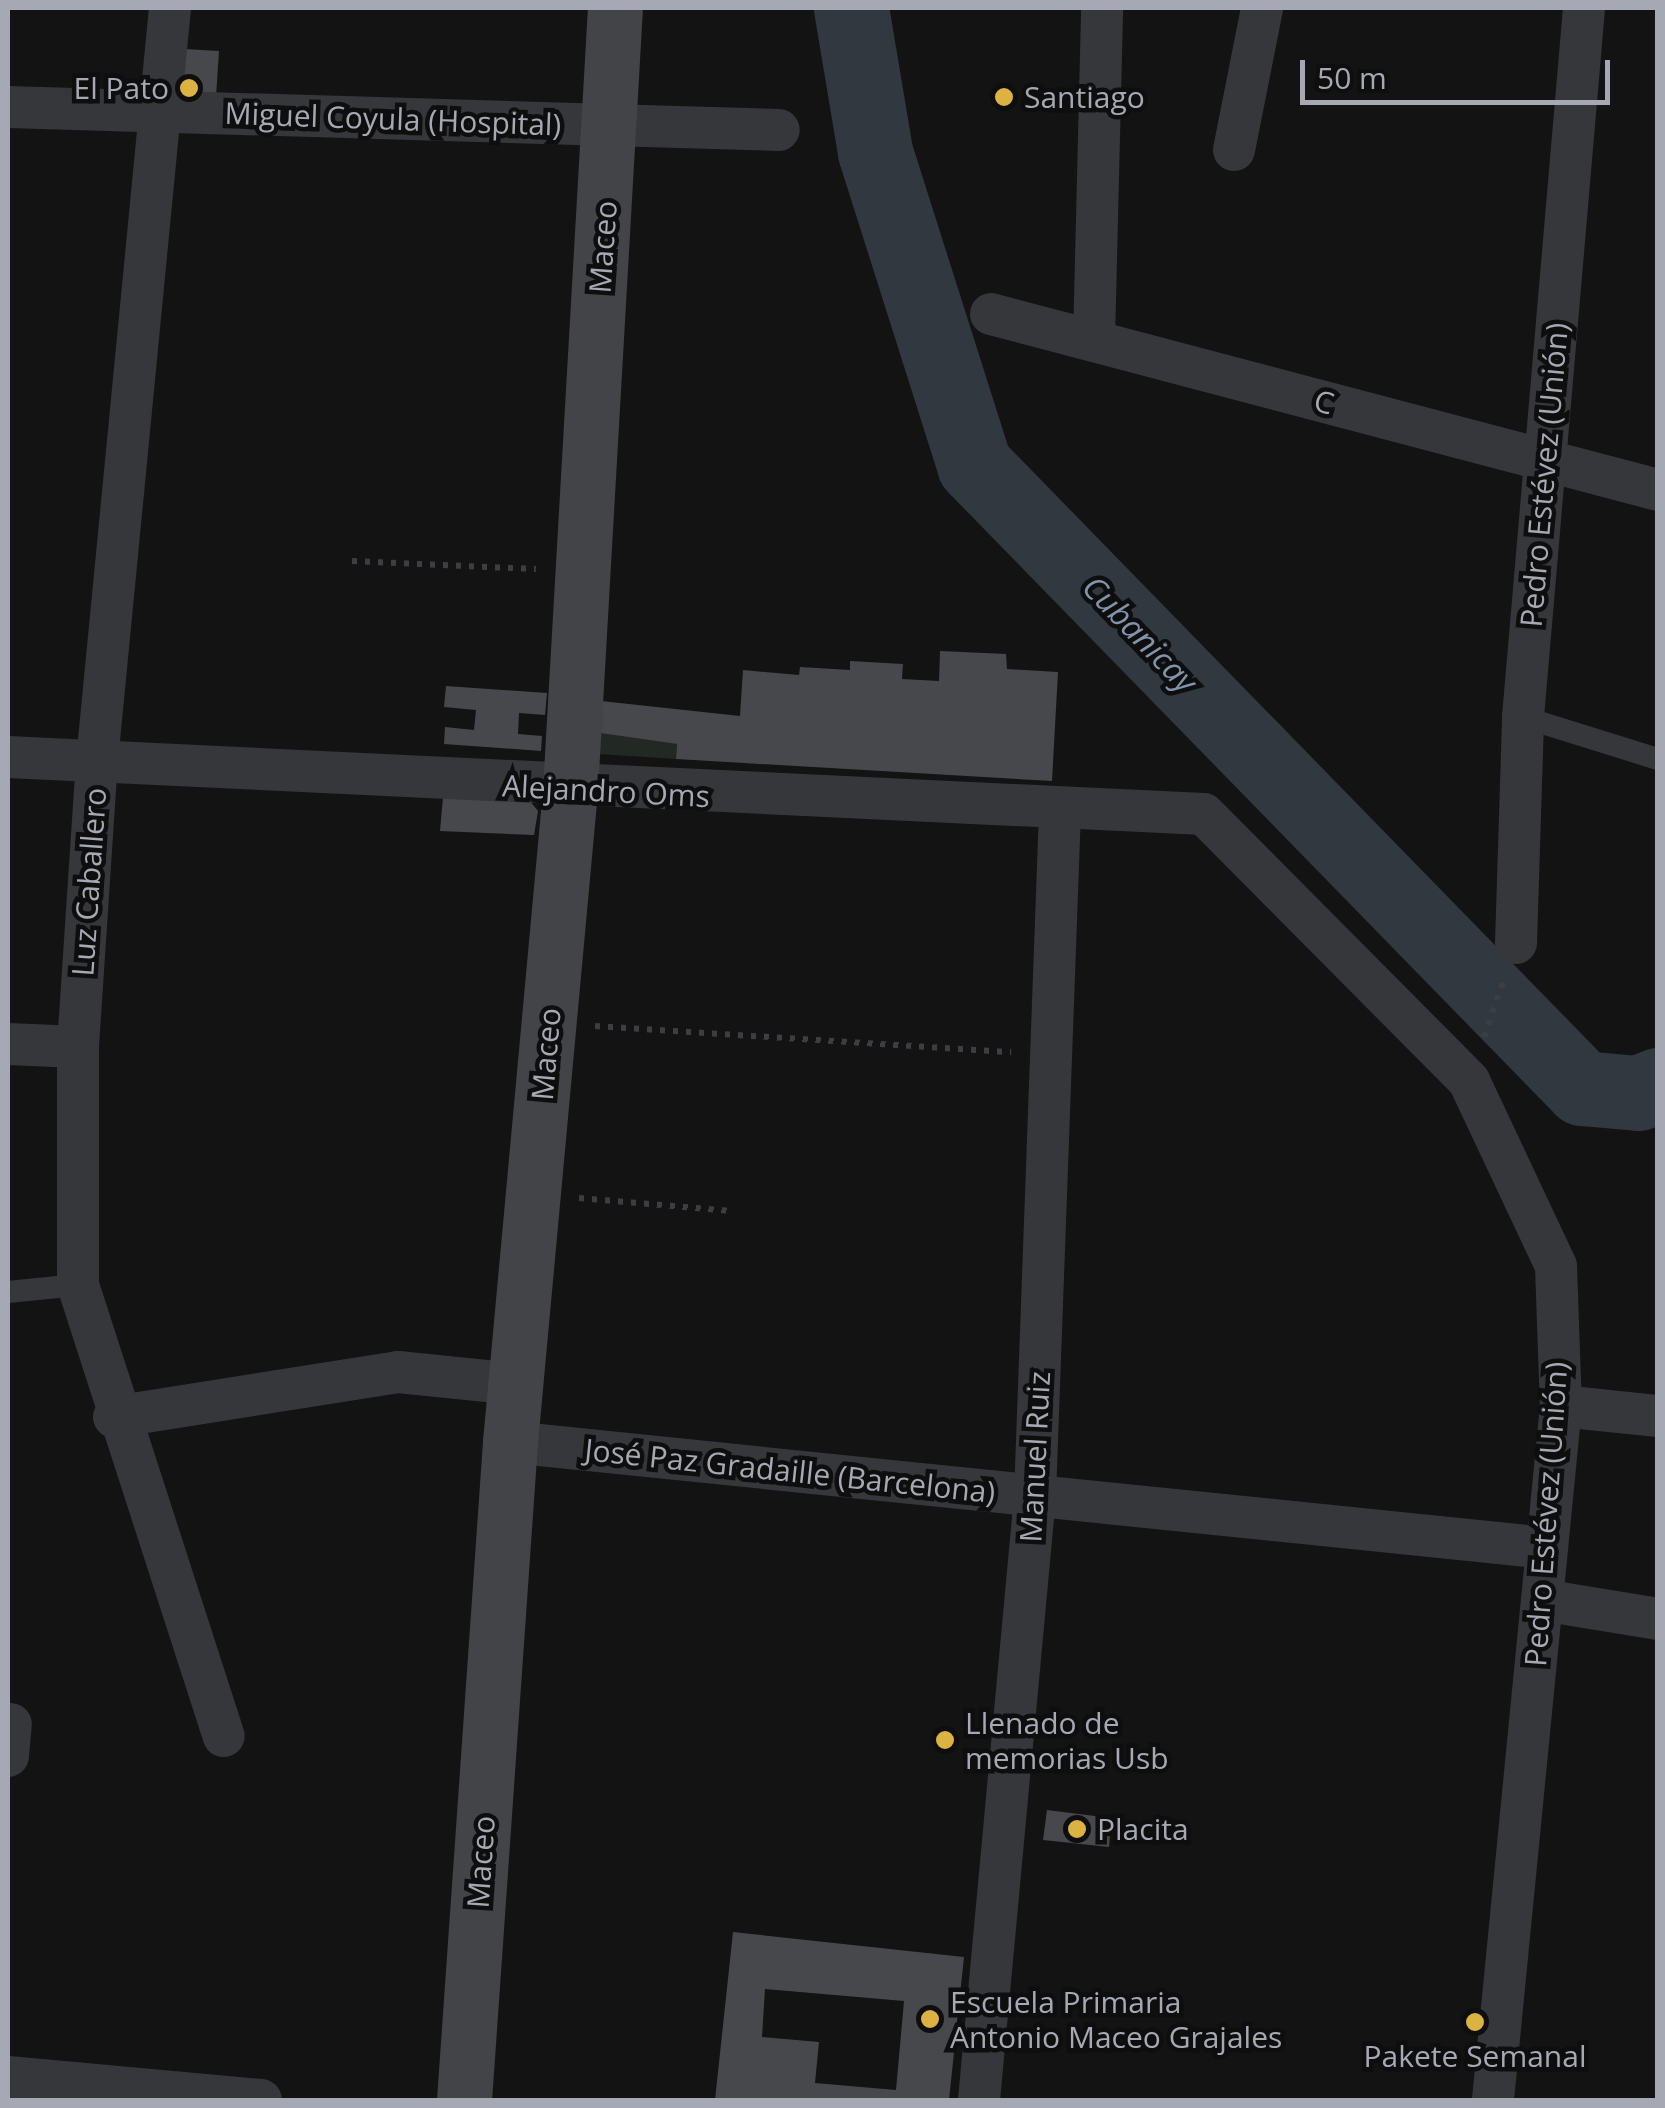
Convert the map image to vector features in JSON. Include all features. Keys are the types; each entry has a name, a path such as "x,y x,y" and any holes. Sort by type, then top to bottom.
{"main road":[{"name":"Maceo","path":"464,2100 510,1442 570,790 615,8"}],"street":[{"name":"Luz Caballero","path":"170,8 164,111 97,760 78,1047 78,1285 114,1417 224,1736"},
{"path":"1094,341 1102,8"},
{"path":"1234,150 1262,8"},
{"name":"Pedro Estévez (Unión)","path":"1516,943 1523,717 1584,8"},
{"name":"Miguel Coyula (Hospital)","path":"8,107 778,130"},
{"name":"C","path":"990,314 1658,490"},
{"name":"Alejandro Oms","path":"8,757 570,790 1060,812 1204,814"},
{"name":"Manuel Ruiz","path":"979,2100 1035,1496 1060,812"},
{"name":"Pedro Estévez (Unión)","path":"1204,814 1468,1081 1556,1266 1561,1406 1493,2100"},
{"path":"8,1044 78,1047"},
{"path":"114,1417 398,1372 516,1384"},
{"path":"1561,1406 1658,1416"},
{"name":"José Paz Gradaille (Barcelona)","path":"510,1442 1547,1548"},
{"path":"1542,1600 1658,1619"},
{"path":"8,2077 261,2100"}],"lane":[{"path":"1523,717 1658,760"},
{"path":"8,1292 78,1285"}],"path":[{"path":"352,561 583,572"},
{"path":"1468,1081 1516,943"},
{"path":"548,1024 1051,1055"},
{"path":"533,1194 731,1210"}],"shaded area":[{"path":"600,733 677,744 676,759 598,754"}],"building":[{"path":"185,49 219,51 216,97 182,95"},
{"path":"940,651 1006,654 1007,669 1058,672 1052,781 676,759 677,744 600,733 601,701 740,716 743,670 799,675 800,667 850,670 850,661 903,664 902,679 939,681"},
{"path":"446,686 547,693 545,715 519,713 518,734 542,736 541,751 444,744 445,727 474,730 476,710 444,707"},
{"path":"443,797 529,800 538,811 534,835 440,831"},
{"name":"Placita","path":"1047,1810 1111,1818 1109,1847 1043,1840"},
{"name":"Escuela Primaria Antonio Maceo Grajales","path":"733,1932 964,1957 949,2100 715,2100","holes":["765,1989 904,2001 896,2090 815,2083 819,2042 762,2037"]}],"waterway":[{"name":"Cubanicay","path":"851,8 875,152 974,465 1582,1088 1638,1093 1658,1085"}],"place":[{"name":"El Pato","path":"189,88"},
{"name":"Santiago","path":"1004,97"},
{"name":"Llenado de memorias Usb","path":"945,1740"},
{"name":"Placita","path":"1077,1829"},
{"name":"Escuela Primaria Antonio Maceo Grajales","path":"930,2019"},
{"name":"Pakete Semanal","path":"1475,2022"}]}
